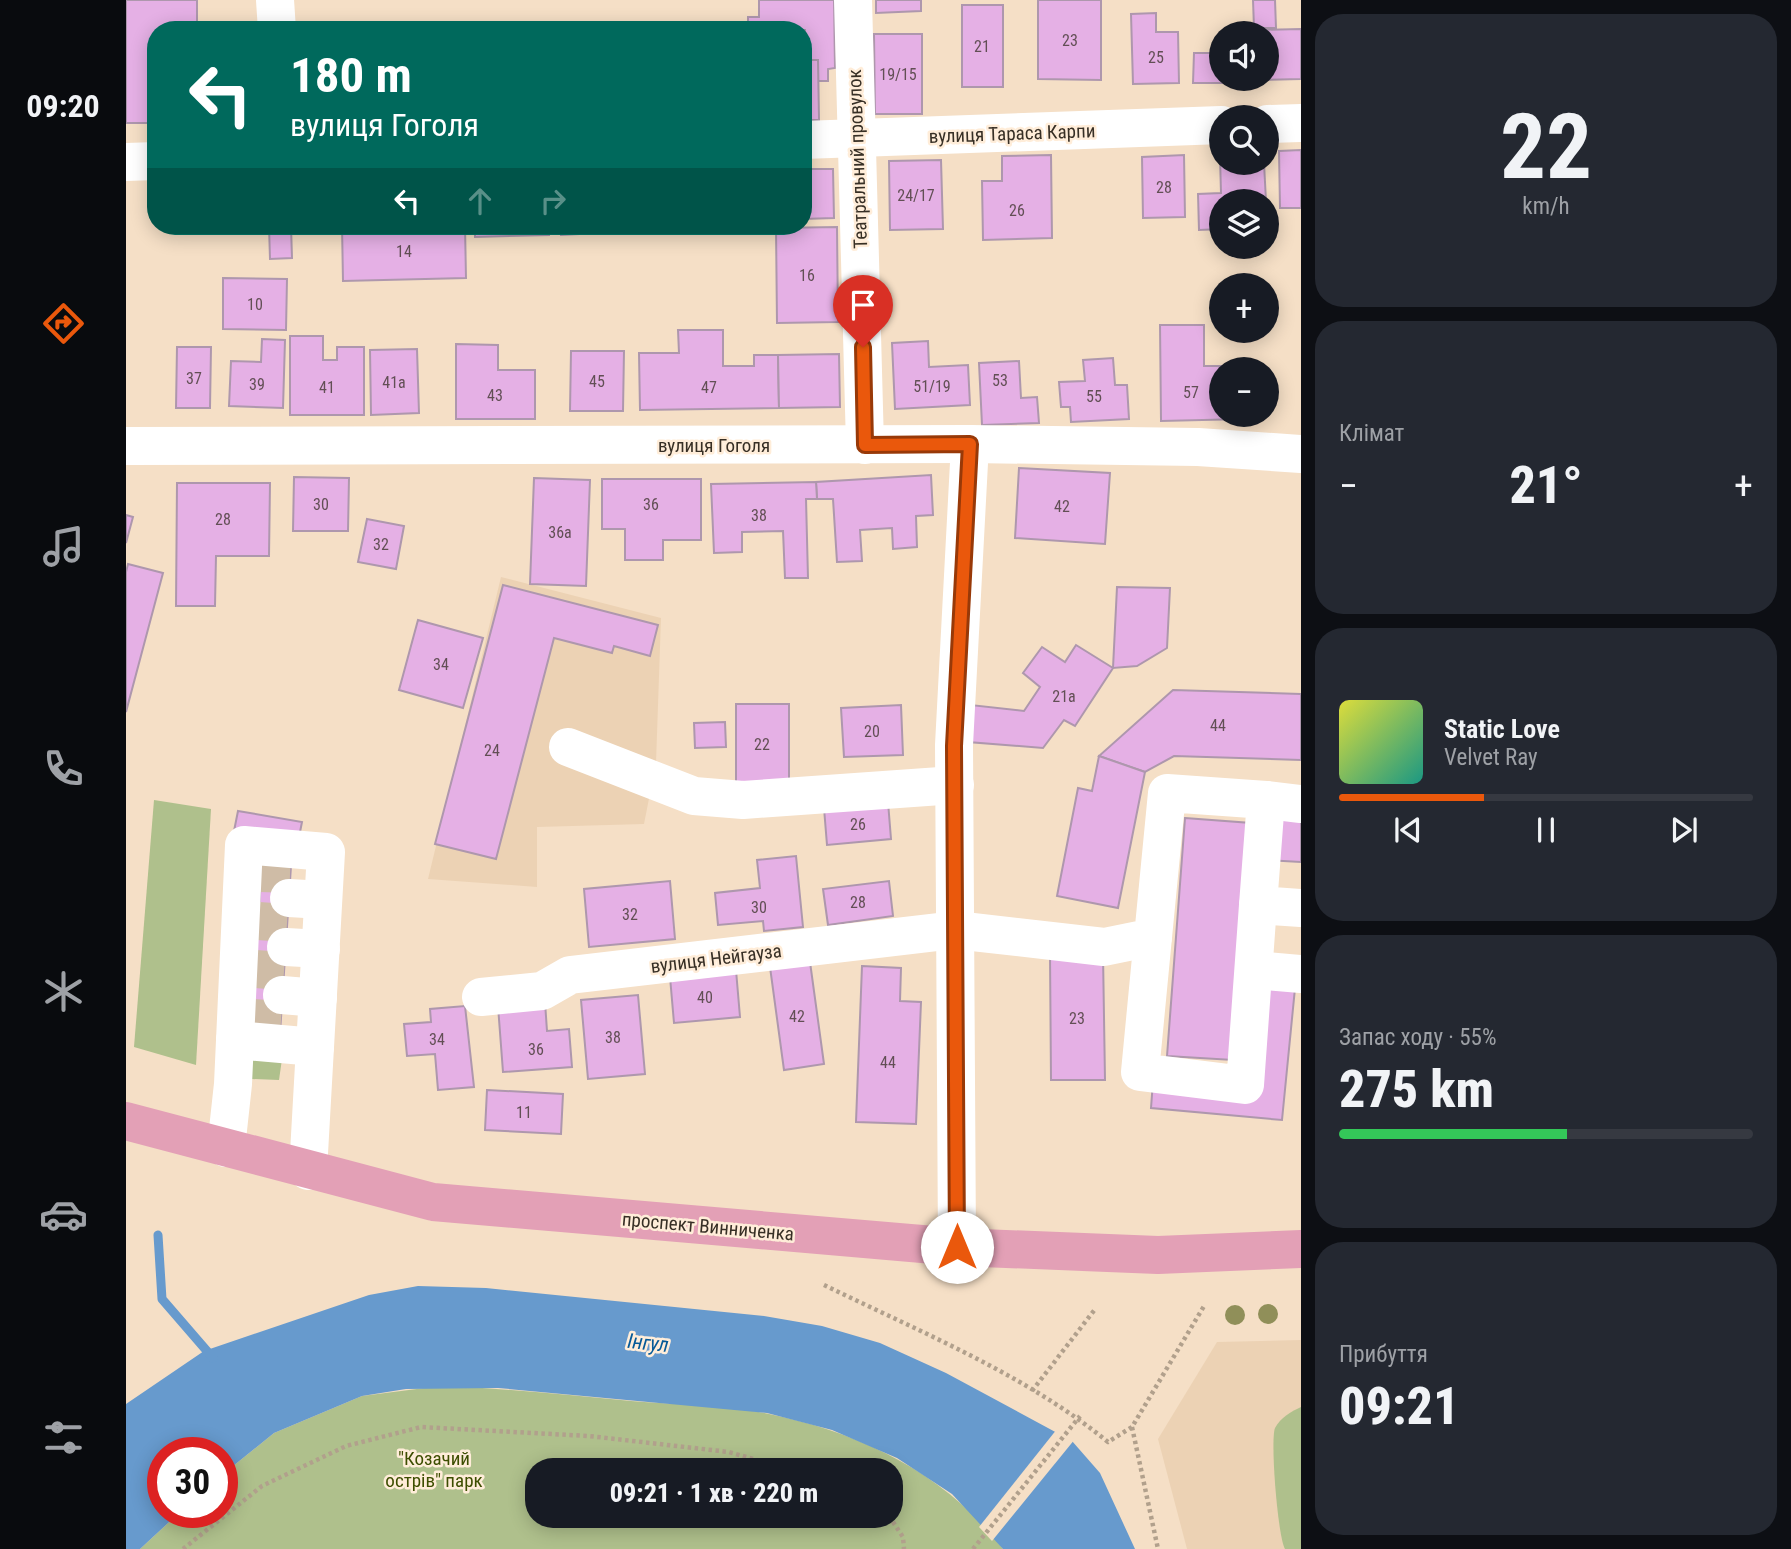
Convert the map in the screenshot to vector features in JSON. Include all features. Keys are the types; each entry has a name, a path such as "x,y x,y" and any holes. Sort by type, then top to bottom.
{"main road":[{"name":"проспект Винниченка","path":"126,1121 433,1202 957,1247 1158,1255 1301,1250"}],"street":[{"path":"275,0 276,21"},
{"name":"Театральний провулок","path":"853,0 865,445"},
{"path":"1279,124 1301,123"},
{"name":"вулиця Тараса Карпи","path":"812,140 1209,125"},
{"path":"126,162 147,161"},
{"path":"957,1247 954,746 970,444"},
{"name":"вулиця Гоголя","path":"126,446 970,444 1198,447 1301,454"},
{"path":"568,747 694,796 743,800 955,785"},
{"path":"1167,793 1283,802 1258,905 1245,1085 1140,1072 1167,793"},
{"path":"1258,905 1301,908"},
{"name":"вулиця Нейгауза","path":"481,997 542,991 570,975 955,930 1104,947 1153,937"},
{"path":"226,1148 276,953 308,1171"},
{"path":"1254,970 1301,974"}],"path":[{"path":"824,1284 1079,1417 1108,1442 1132,1427 1204,1306"},
{"path":"1032,1391 1096,1308"},
{"path":"973,1549 1079,1417"},
{"path":"183,1549 262,1486 346,1446 421,1427 589,1436 729,1452 750,1458"},
{"path":"1132,1427 1158,1549"},
{"path":"897,1528 903,1537 904,1549"}],"shaded area":[{"path":"501,577 661,618 656,763 644,824 537,827 537,887 428,879"},
{"path":"1301,1340 1301,1549 1187,1549 1158,1439 1217,1342"}],"green space":[{"path":"154,800 211,809 196,1065 134,1047"},
{"path":"249,1057 282,1059 279,1080 251,1079"},
{"name":"\"Козачий острів\" парк","path":"440,1386 735,1408 836,1432 895,1458 525,1458 525,1528 903,1528 903,1462 955,1499 981,1522 1003,1549 140,1549 163,1528 238,1528 238,1462 274,1433 362,1396"},
{"path":"1301,1407 1301,1549 1285,1549 1277,1509 1274,1436 1280,1421"}],"water":[{"name":"Інгул","path":"418,1286 486,1288 764,1316 822,1326 880,1343 946,1373 1072,1441 1100,1473 1135,1549 1003,1549 952,1494 903,1462 903,1458 897,1458 832,1430 767,1413 498,1388 406,1389 362,1396 274,1433 238,1462 238,1437 147,1437 147,1528 163,1528 140,1549 126,1549 126,1404 204,1351 369,1295"}],"pier":[{"path":"1057,1429 1075,1439 992,1541 979,1527"}],"building":[{"path":"126,0 197,0 197,21 147,21 147,123 126,123"},
{"path":"759,0 834,0 835,68 828,69 828,81 818,81 818,60 812,60 812,21 748,21 748,17 759,17"},
{"path":"876,0 921,0 921,11 876,13"},
{"path":"1038,0 1101,0 1101,80 1038,79"},
{"path":"1253,0 1275,0 1276,21 1254,21"},
{"path":"962,5 1003,5 1003,87 962,87"},
{"path":"1156,13 1156,32 1178,32 1179,83 1133,84 1131,14"},
{"path":"1279,29 1301,29 1301,79 1279,79"},
{"path":"874,34 922,34 922,114 875,114"},
{"path":"1194,53 1209,53 1209,83 1193,83"},
{"path":"812,60 818,60 819,120 812,120"},
{"path":"1301,150 1301,208 1280,208 1279,151"},
{"path":"1051,155 1052,238 983,240 982,181 1002,181 1002,156"},
{"path":"1184,155 1185,217 1143,218 1142,157"},
{"path":"941,160 943,229 890,230 889,161"},
{"path":"812,169 833,169 834,218 812,219"},
{"path":"1220,175 1265,175 1265,189 1221,189"},
{"path":"1198,194 1209,194 1209,230 1199,230"},
{"path":"812,227 837,227 838,322 777,323 776,235 812,235"},
{"path":"269,235 291,235 292,258 270,259"},
{"path":"342,235 465,235 466,278 343,281"},
{"path":"475,235 549,235 475,237"},
{"path":"223,278 287,279 286,330 223,329"},
{"path":"1160,325 1204,325 1204,366 1209,366 1209,420 1161,421"},
{"path":"678,330 723,330 723,366 754,366 754,355 778,355 779,408 640,410 639,353 679,353"},
{"path":"290,336 323,336 323,360 337,360 337,347 364,347 364,415 290,415"},
{"path":"262,339 285,340 283,408 229,406 231,361 261,362"},
{"path":"928,341 929,367 968,365 970,405 895,409 892,343"},
{"path":"456,344 498,345 498,370 535,370 535,419 456,419"},
{"path":"177,347 211,347 210,408 176,408"},
{"path":"417,349 419,413 371,415 370,350"},
{"path":"571,351 624,351 623,411 570,411"},
{"path":"839,354 840,407 779,408 778,355"},
{"path":"1113,358 1115,385 1127,385 1129,419 1071,422 1070,407 1061,407 1059,382 1085,381 1083,360"},
{"path":"1019,361 1021,398 1037,397 1039,423 982,425 979,363"},
{"path":"1019,468 1110,473 1105,544 1015,538"},
{"path":"931,475 933,515 916,516 917,547 893,549 892,528 860,530 862,561 837,562 833,499 817,499 816,482"},
{"path":"294,477 349,478 348,531 293,531"},
{"path":"534,478 590,480 586,586 530,584"},
{"path":"602,479 701,479 701,540 663,540 663,560 625,560 625,529 602,529"},
{"path":"816,482 817,499 806,499 808,578 785,578 783,531 742,532 742,552 714,553 711,484"},
{"path":"177,483 270,483 269,556 216,556 215,606 176,606"},
{"path":"126,515 133,517 126,543"},
{"path":"367,519 404,526 396,569 358,562"},
{"path":"128,564 163,573 126,712 126,572"},
{"path":"503,585 658,625 650,656 614,646 612,653 554,638 496,859 435,844"},
{"path":"1117,587 1170,588 1167,648 1137,666 1113,668"},
{"path":"418,620 483,638 463,708 399,690"},
{"path":"1076,645 1113,668 1075,726 1064,720 1043,748 968,742 971,705 1024,711 1040,687 1023,673 1042,647 1065,662"},
{"path":"1173,690 1301,694 1301,760 1174,756 1145,772 1099,756"},
{"path":"736,704 789,704 789,785 736,785"},
{"path":"901,705 903,755 844,757 841,708"},
{"path":"725,722 726,747 695,748 694,723"},
{"path":"1099,756 1145,772 1118,908 1057,896 1078,788 1092,791"},
{"path":"888,802 891,839 827,845 824,808"},
{"path":"1270,809 1301,811 1301,862 1267,860"},
{"path":"238,811 302,822 298,842 234,831"},
{"path":"1185,818 1251,823 1233,1060 1167,1056"},
{"path":"796,856 803,927 764,931 763,921 718,925 715,893 760,888 757,860"},
{"path":"262,864 291,866 280,1033 251,1031"},
{"path":"670,881 675,939 589,947 584,889"},
{"path":"889,881 893,916 828,925 823,889"},
{"path":"1103,954 1105,1080 1051,1080 1050,955"},
{"path":"810,962 824,1064 784,1070 770,967"},
{"path":"1266,964 1297,968 1282,1120 1151,1108 1153,1081 1254,1091"},
{"path":"862,966 901,968 900,1001 921,1002 916,1124 856,1122"},
{"path":"736,970 740,1017 674,1023 670,977"},
{"path":"638,995 645,1074 588,1079 581,1000"},
{"path":"545,1002 547,1031 569,1029 572,1067 503,1072 498,1006"},
{"path":"465,1006 474,1087 438,1090 435,1054 407,1056 404,1024 431,1022 430,1009"},
{"path":"487,1090 563,1094 561,1134 485,1130"}],"waterway":[{"path":"158,1235 162,1299 213,1358"}],"tunnel":[{"path":"261,873 290,874"},
{"path":"258,921 287,923"},
{"path":"255,969 284,971"},
{"path":"252,1018 281,1020"}],"route":[{"path":"863,347 865,445 970,444 954,746 957,1247"}]}
